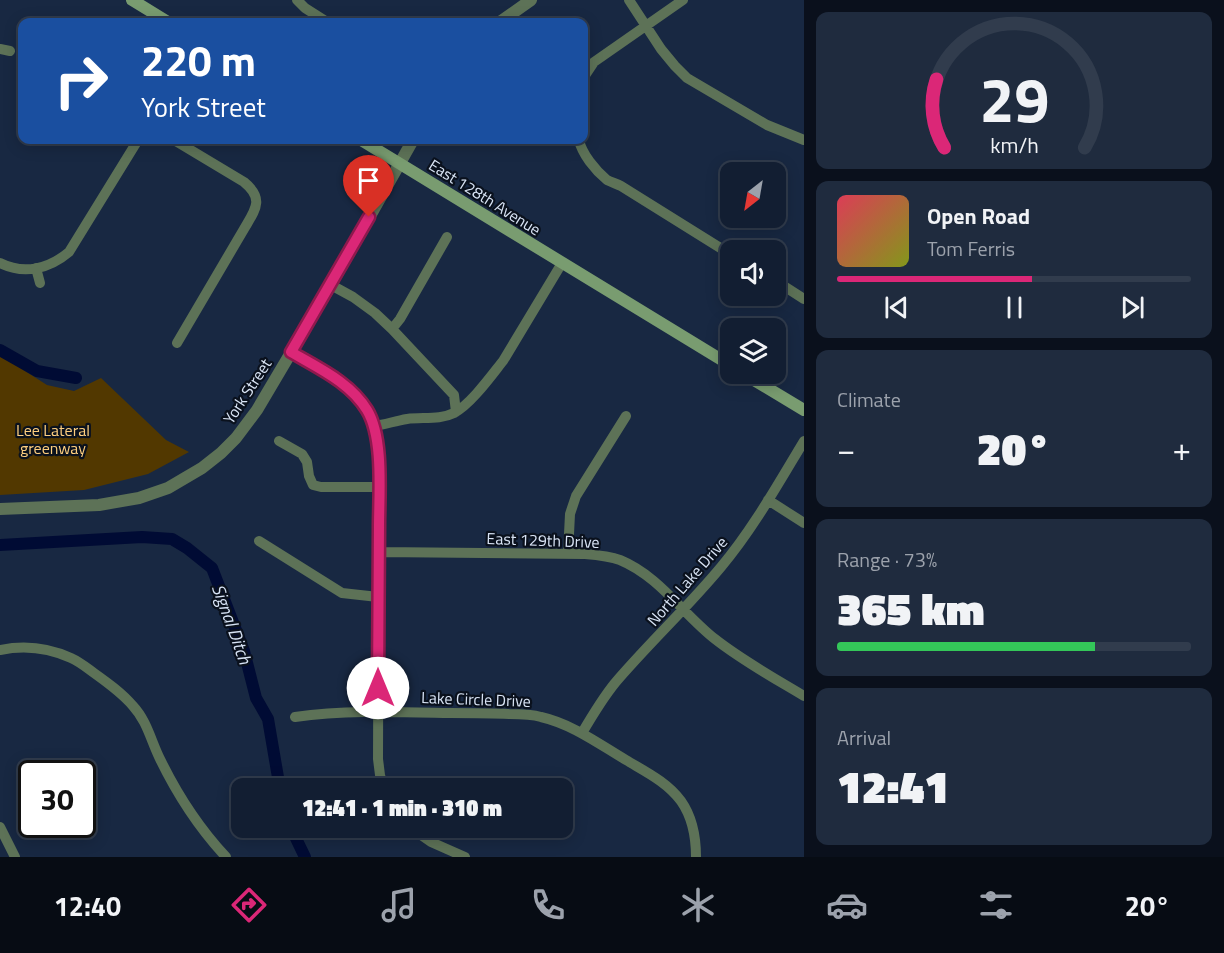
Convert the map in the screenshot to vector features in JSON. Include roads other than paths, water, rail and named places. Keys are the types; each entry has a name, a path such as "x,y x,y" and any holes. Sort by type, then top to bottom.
{"main road":[{"path":"132,0 161,18"},
{"name":"East 128th Avenue","path":"368,144 720,359"},
{"path":"761,384 804,410"}],"street":[{"path":"297,0 321,18"},
{"path":"506,18 531,0"},
{"path":"629,0 646,27 675,66 687,78 767,126 804,140"},
{"path":"588,71 594,62 683,0"},
{"path":"0,263 20,270 52,264 60,260 69,252 136,144"},
{"path":"177,343 254,211 260,192 181,144"},
{"name":"York Street","path":"0,509 111,504 139,498 168,488 202,468 221,453 236,438 257,410 411,144"},
{"path":"580,144 593,165 608,180 720,248"},
{"path":"392,329 447,237"},
{"path":"375,426 406,419 443,417 456,412 479,390 503,361 562,263"},
{"path":"36,268 40,283"},
{"path":"331,285 353,297 392,329 454,395 456,412"},
{"path":"786,287 804,299"},
{"path":"291,352 352,390 375,426 378,444 379,487 377,711 381,778"},
{"path":"568,554 570,514 576,496 626,416"},
{"path":"279,441 302,454 307,462 313,484 321,487 379,487"},
{"name":"North Lake Drive","path":"582,733 615,683 684,609 742,540 804,441"},
{"path":"768,501 804,523"},
{"path":"259,541 342,593 378,597"},
{"name":"East 129th Drive","path":"379,552 568,554 603,556 619,560 645,575 726,647 804,696"},
{"path":"0,650 25,647 48,650 72,659 110,684 134,706 149,731 159,757 186,804 226,857"},
{"name":"Lake Circle Drive","path":"294,717 377,711 529,714 560,723 582,733 660,780 674,793 693,823 696,857"},
{"path":"0,827 15,857"},
{"path":"425,838 465,857"}],"waterway":[{"path":"0,350 37,371 76,378"},
{"name":"Signal Ditch","path":"0,545 142,537 172,539 212,568 244,651 256,698 268,719 278,778"},
{"name":"Signal Ditch","path":"296,838 305,857"}],"park label":[{"name":"Lee Lateral greenway","path":"53,439"}]}
